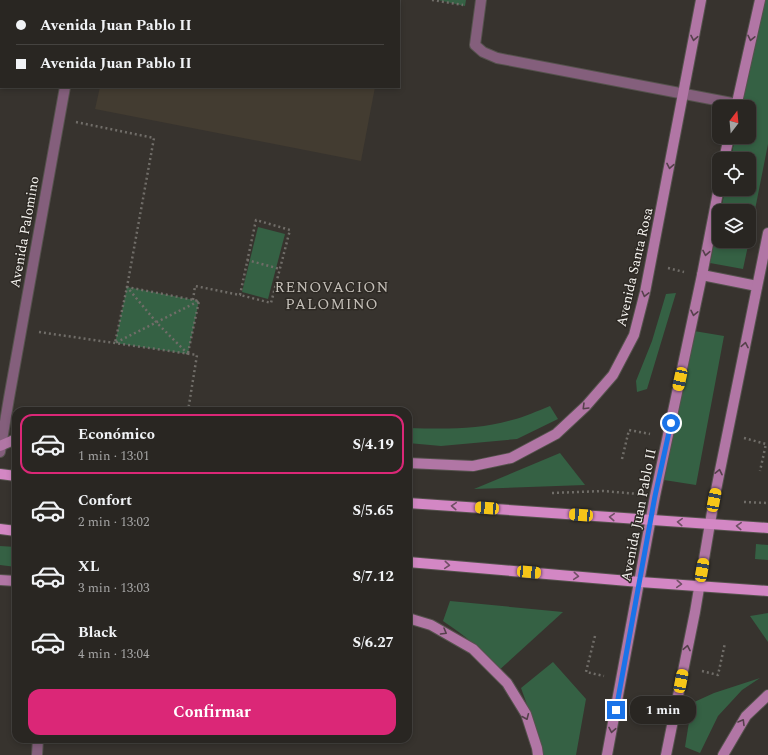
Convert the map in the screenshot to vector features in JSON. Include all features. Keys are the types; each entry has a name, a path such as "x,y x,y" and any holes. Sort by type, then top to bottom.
{"main road":[{"name":"Avenida Santa Rosa","path":"412,463 473,466 511,458 556,434 586,406 613,375 634,335 651,265 701,0"},
{"path":"737,100 760,0"},
{"name":"Avenida Juan Pablo II","path":"607,755 651,520 717,196"},
{"path":"666,755 727,433 768,233"},
{"path":"702,275 757,286"},
{"path":"1,448 12,441"},
{"path":"0,474 12,476"},
{"path":"412,503 768,528"},
{"path":"0,529 12,530"},
{"path":"412,562 640,582 768,591"},
{"path":"0,580 12,581"},
{"path":"412,619 431,625 473,649 507,682 526,714 538,748 538,755"},
{"path":"723,755 746,716 768,695"}],"street":[{"path":"480,4 476,45 483,52 497,58 684,93 712,100"},
{"name":"Avenida Palomino","path":"1,448 8,398 65,88"},
{"path":"37,755 38,743"}],"path":[{"path":"432,0 480,4"},
{"path":"97,127 154,138 127,287 115,343"},
{"path":"193,300 195,286 271,303 290,230 256,220 240,295"},
{"path":"247,260 280,269"},
{"path":"651,265 702,275"},
{"path":"127,287 199,301"},
{"path":"127,287 157,323 188,354"},
{"path":"115,343 199,301"},
{"path":"188,354 199,301"},
{"path":"21,330 197,355 189,407"},
{"path":"622,459 630,430"},
{"path":"727,433 766,444 760,472"},
{"path":"744,502 768,503"},
{"path":"586,672 595,636"},
{"path":"718,675 725,643"}],"shaded area":[{"path":"100,88 375,88 361,161 95,109"}],"green space":[{"path":"438,0 466,0 465,6"},
{"path":"762,0 768,0 768,144 756,205 722,204 724,196 756,196 756,152 732,152 734,144 756,144 756,100 742,100"},
{"path":"258,227 285,234 268,299 242,292"},
{"path":"713,248 748,248 743,269 710,263"},
{"path":"127,287 199,301 188,354 115,343"},
{"path":"676,293 647,389 637,392 636,381 652,341 666,294"},
{"path":"694,331 724,336 696,485 664,480"},
{"path":"550,406 558,419 517,439 441,446 412,443 412,428 447,429 486,426 526,416"},
{"path":"560,453 585,485 474,489"},
{"path":"756,544 768,545 768,560 755,559"},
{"path":"0,546 12,547 12,566 0,565"},
{"path":"450,601 563,612 497,672 485,656 473,644 443,621"},
{"path":"768,613 768,642 750,616"},
{"path":"553,662 586,699 576,755 536,755 530,713 521,688"},
{"path":"760,678 742,690 718,716 700,753 685,747 692,703 714,693"}],"district":[{"name":"RENOVACION PALOMINO","path":"332,296"}],"route":[{"path":"616,710 655,496 671,423"}]}
